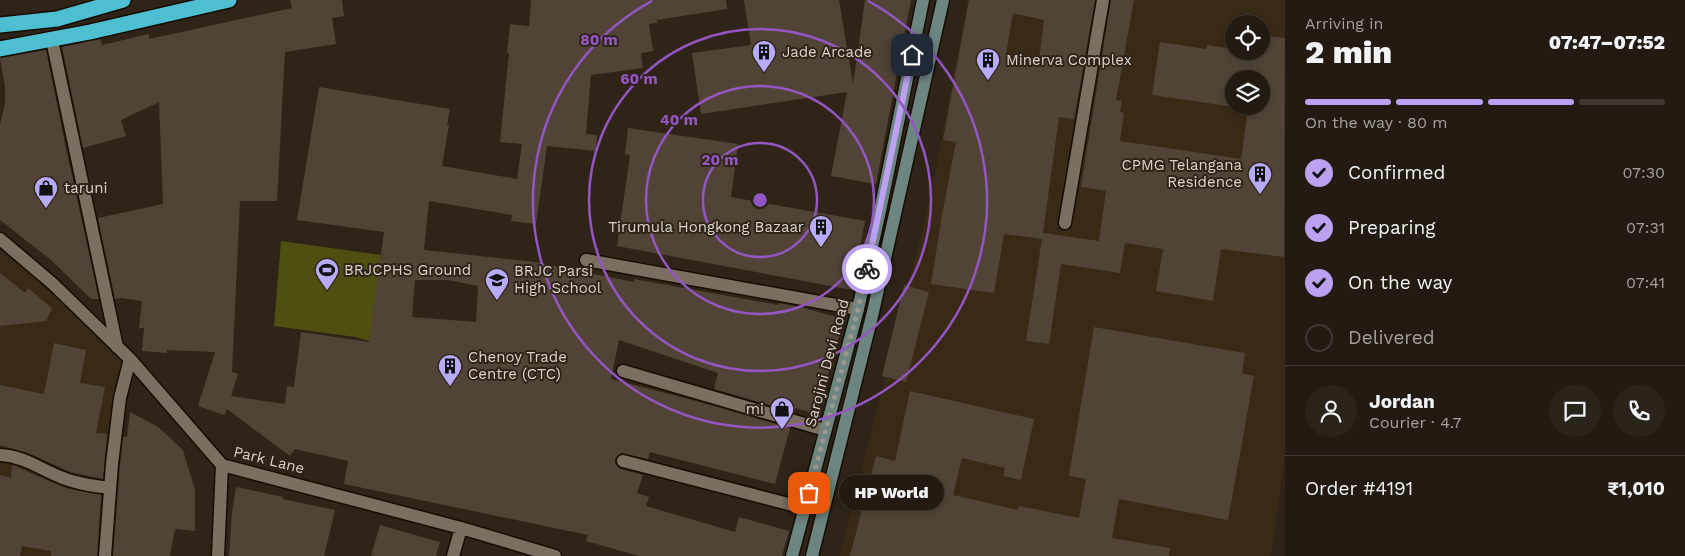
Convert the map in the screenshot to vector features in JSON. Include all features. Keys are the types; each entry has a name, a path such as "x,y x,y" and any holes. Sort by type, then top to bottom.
{"highway":[{"path":"0,26 57,19 82,5 124,0"},
{"path":"0,50 90,32 229,0"}],"main road":[{"name":"Sarojini Devi Road","path":"792,556 858,309 923,0"},
{"path":"812,556 874,312 942,0"}],"street":[{"path":"1065,223 1103,0"},
{"path":"52,40 117,347"},
{"name":"Park Lane","path":"0,239 53,284 130,359 222,465 461,528 555,556"},
{"path":"586,260 858,309"},
{"path":"105,556 120,398 130,359"},
{"path":"623,371 826,430"},
{"path":"0,454 26,460 63,478 110,488"},
{"path":"623,461 804,508"},
{"path":"218,556 222,465"},
{"path":"453,556 461,528"}],"shaded area":[{"path":"968,0 1285,0 1285,457 1271,556 840,556 930,199"},
{"name":"BRJCPHS Ground","path":"281,241 381,255 370,341 355,337 274,326"},
{"path":"0,247 128,362 100,556 0,556"}],"building":[{"path":"290,0 342,0 344,16 332,18 336,44 285,52 277,201 240,201 232,372 238,374 231,396 285,404 287,386 294,387 301,332 369,342 384,232 297,220 319,87 450,109 442,166 517,179 522,144 500,142 510,24 529,26 531,0 726,0 727,9 657,20 657,23 649,24 653,51 641,53 643,68 591,75 586,134 597,135 596,151 547,146 536,224 511,221 512,215 429,201 424,250 535,262 634,282 634,279 778,305 779,303 844,319 817,414 795,408 794,412 714,389 718,373 619,340 611,379 790,428 775,484 650,452 648,459 621,453 615,459 615,464 620,469 643,475 637,493 649,497 646,506 735,532 739,517 789,531 782,556 639,556 586,541 588,535 344,484 348,461 295,449 290,456 227,409 224,416 198,406 215,352 167,350 167,353 142,351 144,328 139,328 142,301 115,299 98,218 163,204 159,102 121,120 126,136 83,148 62,47 100,39 102,45 149,34 149,39 292,8","holes":["415,280 448,280 478,286 476,322 412,317"]},
{"path":"744,0 839,0 853,84 865,0 911,0 876,184 831,176 847,92 701,114 692,53 751,45"},
{"path":"969,0 1095,0 1074,119 1059,117 1043,233 1099,241 1106,191 1081,187 1111,0 1134,0 1116,100 1122,101 1120,112 1124,113 1120,141 1241,159 1247,115 1270,115 1270,70 1225,70 1225,106 1152,95 1160,42 1206,49 1207,45 1225,48 1225,60 1270,60 1270,36 1285,38 1284,257 1221,249 1213,301 1156,291 1163,249 1125,243 1120,273 1061,264 1049,344 1026,341 1042,239 1004,234 994,293 931,284 956,142 943,140","holes":["1013,13 1044,20 1039,60 1006,54"]},
{"path":"46,50 99,299 91,299 51,260 0,220 0,124 5,104 5,87 0,58"},
{"path":"628,128 738,144 731,197 865,221 852,290 617,246 630,155 625,154"},
{"path":"0,273 25,293 28,288 52,308 46,321 0,326"},
{"path":"904,285 929,292 906,382 882,376"},
{"path":"1094,327 1245,353 1242,373 1254,376 1228,520 1119,499 1112,538 1170,548 1169,556 850,556 876,456 895,461 910,391 1034,419 1021,480 1003,476 1005,468 962,458 953,495 1018,510 1019,506 1079,518 1086,479 1069,476"},
{"path":"54,343 86,350 80,383 105,387 96,433 107,434 103,479 71,472 28,453 0,445 0,385 44,394"},
{"path":"130,412 158,427 183,450 195,490 195,531 175,529 170,556 113,556 123,437 127,437"},
{"path":"12,465 66,488 101,495 97,556 51,556 51,551 22,546 20,556 0,556 0,475 11,478"},
{"path":"236,487 335,510 324,556 229,556"},
{"path":"380,525 440,542 436,556 371,556"}],"way so far":[{"path":"809,493 867,269"}],"place":[{"name":"Jade Arcade","path":"764,73"},
{"name":"Minerva Complex","path":"988,81"},
{"name":"CPMG Telangana Residence","path":"1260,195"},
{"name":"taruni","path":"46,209"},
{"name":"Tirumula Hongkong Bazaar","path":"821,248"},
{"name":"BRJCPHS Ground","path":"327,291"},
{"name":"BRJC Parsi High School","path":"497,301"},
{"name":"Chenoy Trade Centre (CTC)","path":"450,387"},
{"name":"mi","path":"782,430"},
{"name":"HP World","path":"809,493"}],"route":[{"path":"867,269 912,55"}]}
